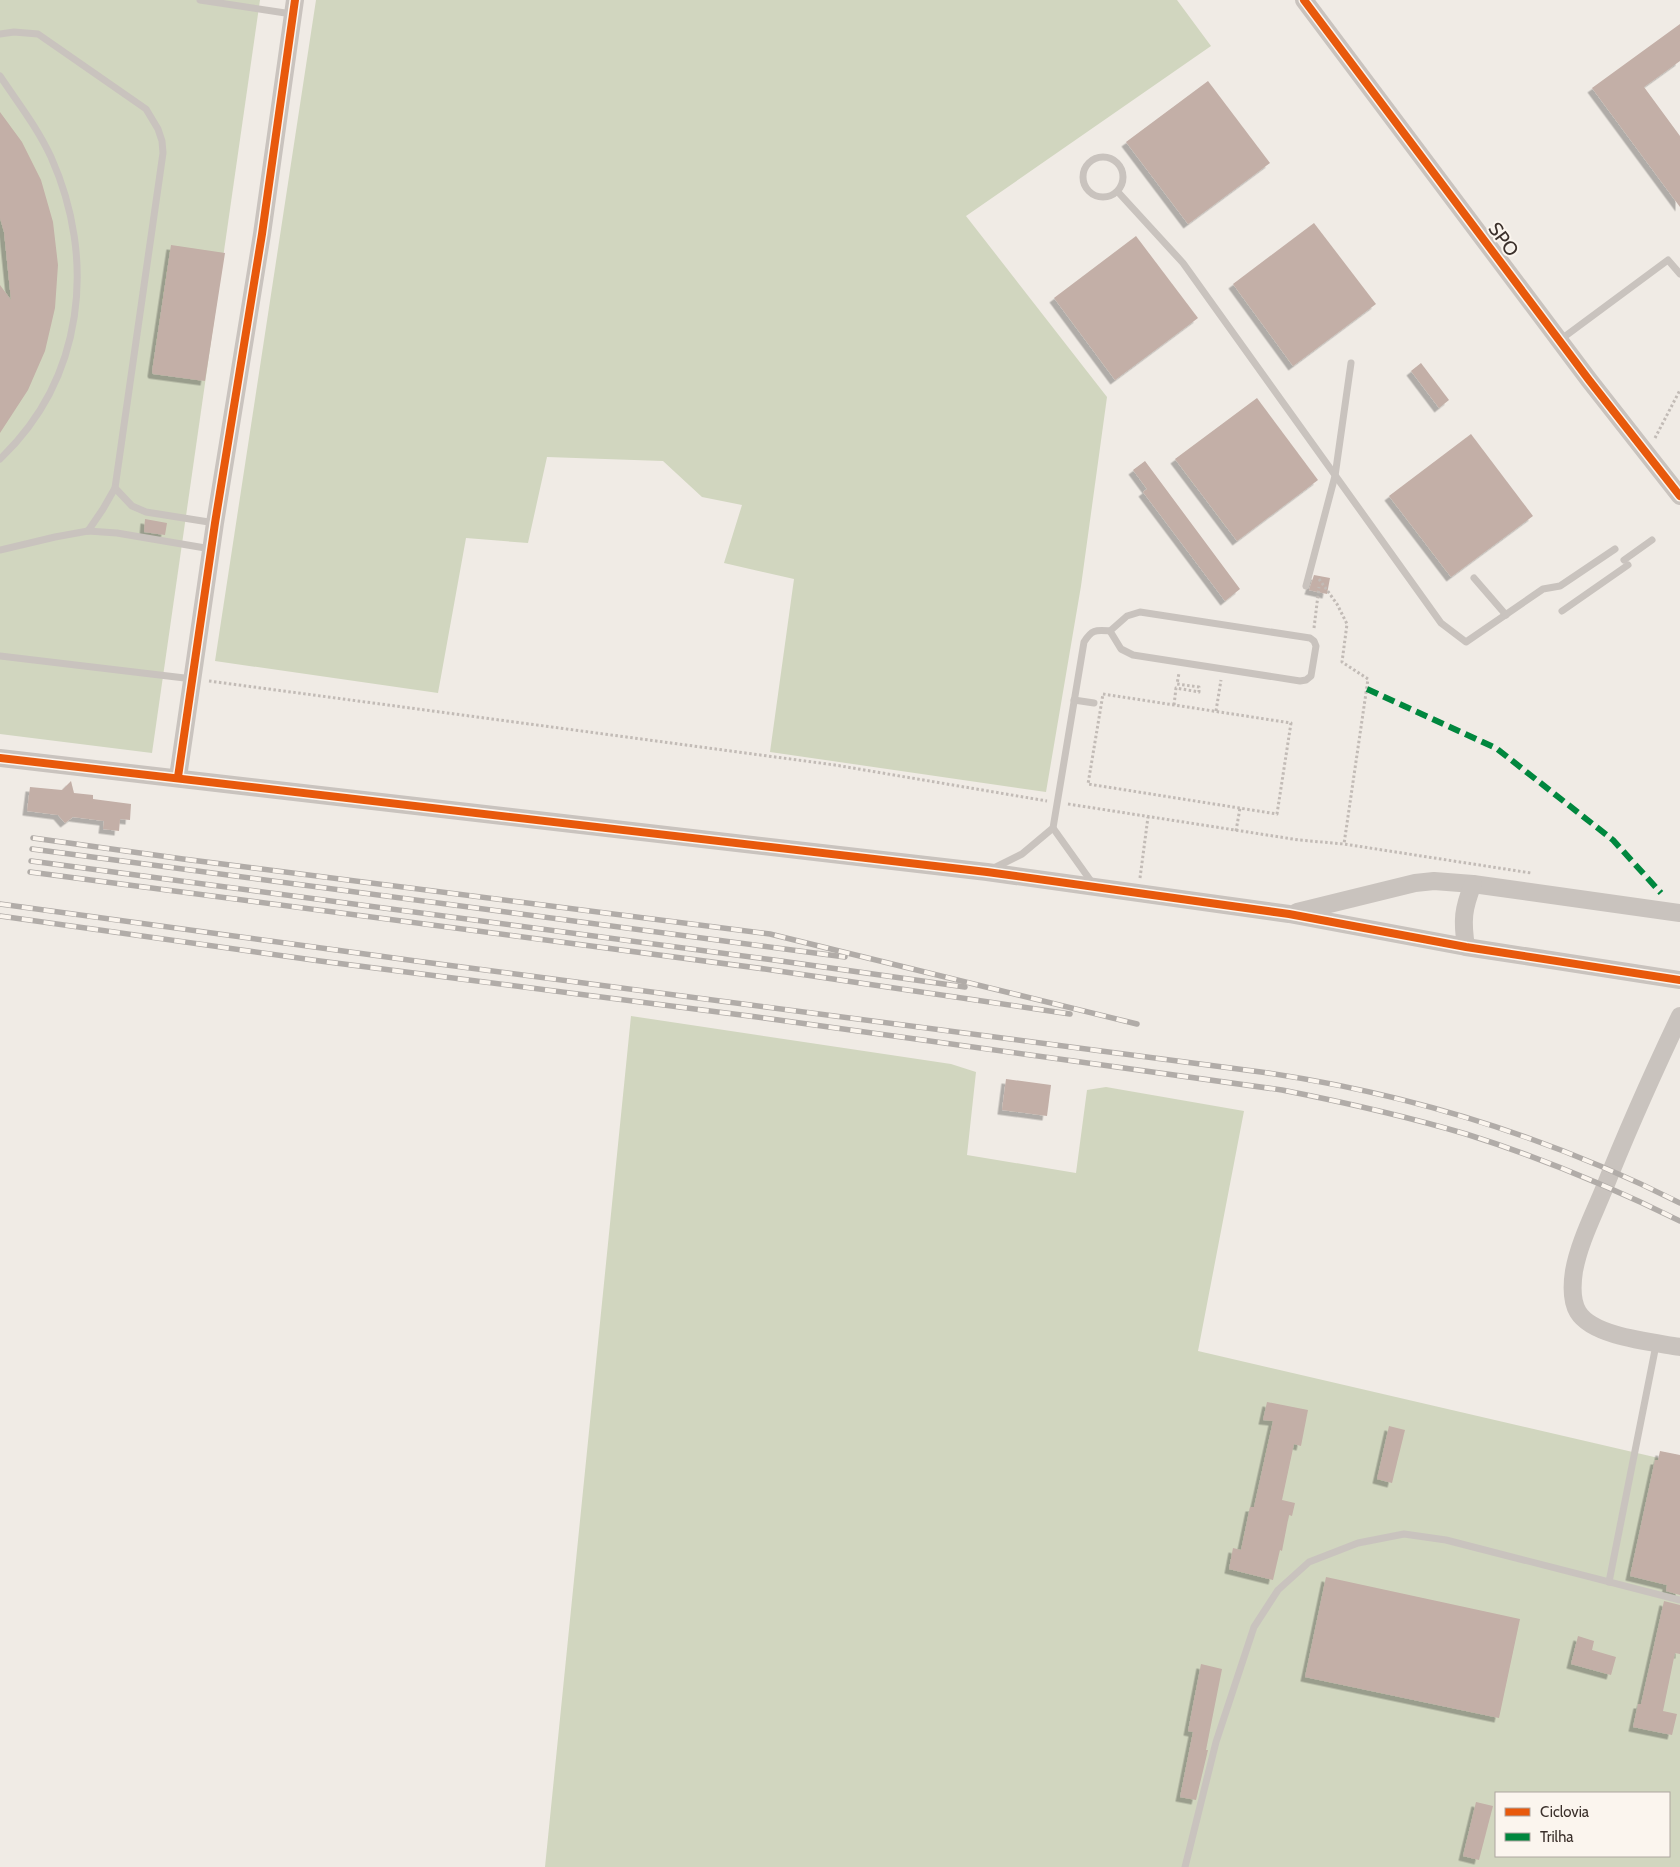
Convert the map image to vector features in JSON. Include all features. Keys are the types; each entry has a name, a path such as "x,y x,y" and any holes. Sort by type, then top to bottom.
{"street":[{"name":"SPO","path":"1304,0 1560,341 1680,496"},
{"path":"178,777 215,523 262,234 294,7"},
{"path":"0,758 178,777 987,872 1289,914 1466,947 1680,980"},
{"path":"1289,914 1415,884 1434,882 1473,884 1680,913"},
{"path":"1466,947 1463,927 1465,906 1473,884"},
{"path":"1680,1016 1634,1113 1592,1218 1578,1255 1572,1294 1578,1312 1588,1322 1600,1329 1633,1339 1680,1347"}],"lane":[{"path":"200,0 294,7"},
{"path":"0,34 14,32 38,34 146,109 153,119 162,141 163,153 115,488 104,509 88,531"},
{"path":"0,76 37,131 60,180 69,209 75,239 78,270 73,327 66,355 54,383 30,426 0,459"},
{"path":"1107,156 1120,164 1125,178 1118,192 1106,198 1093,196 1084,186 1083,171 1092,159 1107,156"},
{"path":"1118,192 1183,263 1441,623 1466,642 1543,589 1560,586 1615,548"},
{"path":"1560,341 1668,260 1680,274"},
{"path":"1306,586 1335,476 1351,363"},
{"path":"115,488 132,506 146,512 215,523"},
{"path":"0,550 88,531 117,533 211,549"},
{"path":"1562,611 1626,563 1652,540"},
{"path":"1474,578 1506,615"},
{"path":"987,872 1022,854 1053,828 1084,642 1089,634 1098,630 1110,631 1127,616 1140,612 1310,638 1316,646 1311,676 1306,680 1300,681 1133,656 1121,649 1110,631"},
{"path":"0,656 193,679"},
{"path":"1074,700 1094,702"},
{"path":"1053,828 1094,887"},
{"path":"1609,1582 1656,1343"},
{"path":"1185,1867 1216,1742 1254,1627 1278,1590 1309,1562 1358,1542 1404,1534 1446,1540 1680,1600"}],"path":[{"path":"1646,453 1680,390"},
{"path":"1311,568 1337,604 1347,624 1342,662 1368,679 1344,844"},
{"path":"1310,638 1314,628 1320,580"},
{"path":"1174,704 1176,688 1199,692 1199,687 1178,684 1181,663"},
{"path":"193,679 835,766 1236,831 1344,844 1536,874"},
{"path":"1216,711 1221,685"},
{"path":"1102,694 1216,711 1291,723 1277,814 1088,784 1102,694"},
{"path":"1236,831 1240,808"},
{"path":"1138,892 1148,817"}],"green space":[{"path":"0,0 260,0 152,753 0,734"},
{"path":"316,0 1177,0 1211,46 966,216 1107,397 1081,586 1046,792 770,752 794,579 724,563 742,505 702,497 663,461 547,457 528,543 466,538 438,693 215,661"},
{"path":"631,1016 951,1064 976,1072 967,1155 1076,1173 1087,1090 1106,1087 1244,1111 1198,1351 1680,1463 1680,1867 545,1867"}],"building":[{"path":"1680,24 1680,61 1644,87 1680,136 1680,207 1592,88"},
{"path":"1208,81 1270,163 1188,224 1126,142"},
{"path":"0,112 22,142 41,180 53,222 58,265 55,308 45,351 28,390 0,433 0,285 11,300 4,232 0,218"},
{"path":"1314,223 1376,304 1293,366 1233,284"},
{"path":"1136,236 1198,318 1115,380 1054,298"},
{"path":"171,245 225,253 205,381 153,374 152,372"},
{"path":"1421,363 1449,400 1439,408 1411,371"},
{"path":"1257,398 1318,480 1237,541 1175,459"},
{"path":"1471,434 1533,516 1451,577 1389,496"},
{"path":"1145,461 1240,589 1225,601 1143,492 1147,489 1133,470"},
{"path":"145,519 167,523 165,535 144,532"},
{"path":"1314,575 1330,578 1327,594 1309,590"},
{"path":"71,781 74,793 93,795 93,799 131,804 130,820 120,819 119,831 103,829 104,821 73,817 65,823 58,815 27,811 30,787 62,790"},
{"path":"1006,1079 1051,1085 1047,1116 1002,1110"},
{"path":"1267,1402 1308,1410 1301,1446 1294,1444 1282,1500 1295,1503 1292,1516 1289,1515 1282,1551 1280,1550 1273,1580 1229,1569 1233,1548 1241,1550 1250,1507 1254,1507 1273,1421 1263,1420"},
{"path":"1389,1426 1405,1430 1392,1483 1377,1479"},
{"path":"1660,1451 1680,1455 1680,1595 1666,1591 1667,1585 1630,1576 1655,1460 1658,1460"},
{"path":"1326,1577 1520,1619 1499,1718 1305,1677"},
{"path":"1664,1601 1680,1605 1680,1654 1675,1653 1663,1711 1677,1714 1672,1735 1633,1727 1638,1704 1641,1704"},
{"path":"1578,1636 1594,1641 1592,1650 1616,1657 1611,1675 1571,1664"},
{"path":"1201,1664 1222,1669 1206,1750 1208,1750 1196,1800 1180,1797 1193,1732 1188,1731"},
{"path":"1476,1802 1493,1806 1479,1860 1463,1856"}],"railway":[{"path":"33,838 770,934 1137,1024"},
{"path":"32,849 845,957"},
{"path":"31,861 965,987"},
{"path":"30,872 765,969 1070,1014"},
{"path":"0,904 416,961 1261,1072 1315,1081 1423,1105 1528,1138 1630,1179 1680,1203"},
{"path":"0,916 320,961 757,1017 1282,1090 1351,1104 1466,1134 1574,1173 1680,1221"}],"marked path":[{"path":"1367,689 1496,748 1613,840 1661,893"}],"cycle path":[{"path":"178,777 215,523 262,234 295,0"},
{"path":"1304,0 1589,380 1680,496"},
{"path":"0,758 987,872 1289,914 1466,947 1680,980"}]}
